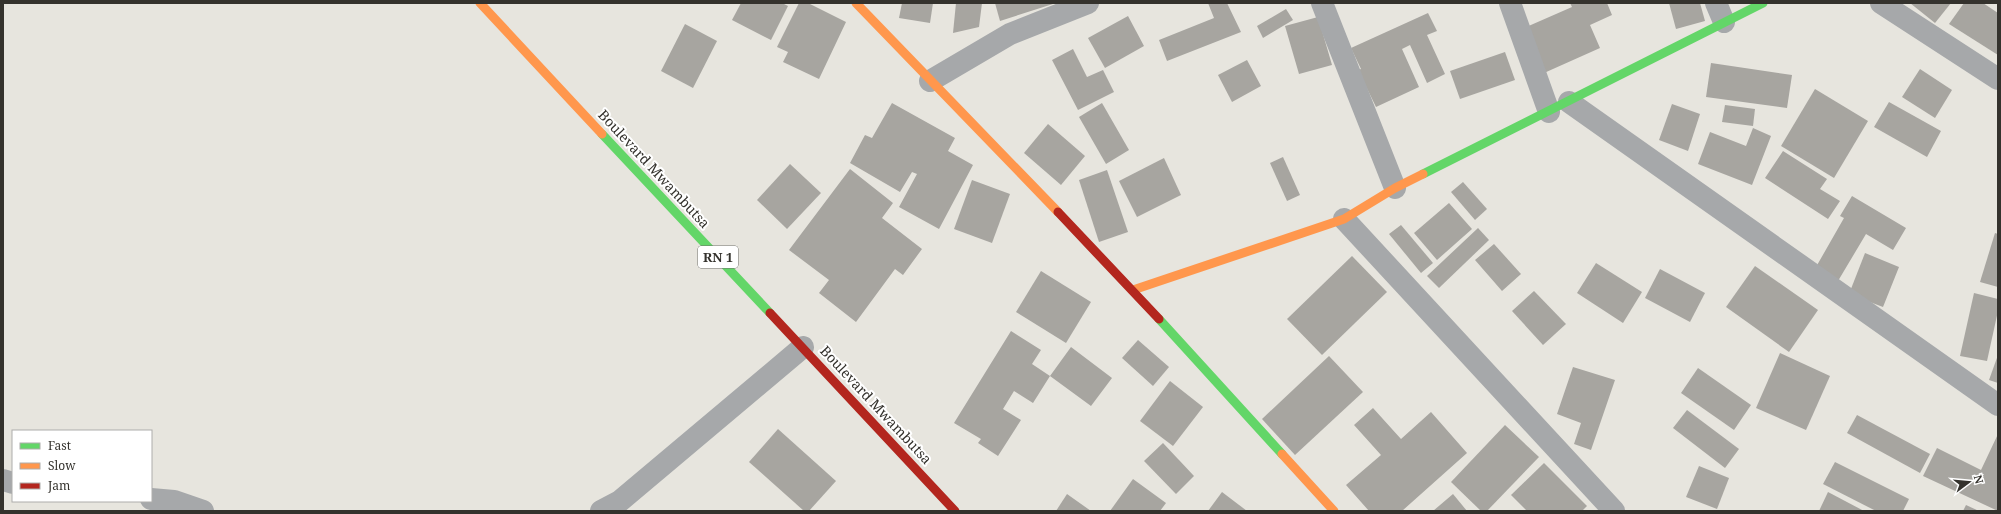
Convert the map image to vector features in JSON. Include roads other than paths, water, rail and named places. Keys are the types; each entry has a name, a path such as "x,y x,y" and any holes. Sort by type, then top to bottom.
{"main road":[{"path":"856,3 1133,290 1334,511"},
{"path":"1133,290 1344,220 1395,188 1569,102 1720,12 1762,3"},
{"name":"Boulevard Mwambutsa","path":"487,7 955,511"}],"street":[{"path":"930,81 1010,34 1088,3"},
{"path":"1322,3 1395,188"},
{"path":"1510,3 1549,112"},
{"path":"1881,3 1998,78"},
{"path":"1569,102 1998,406"},
{"path":"1344,220 1614,511"},
{"path":"601,511 620,501 803,347"},
{"path":"152,499 174,501 203,511"}]}
